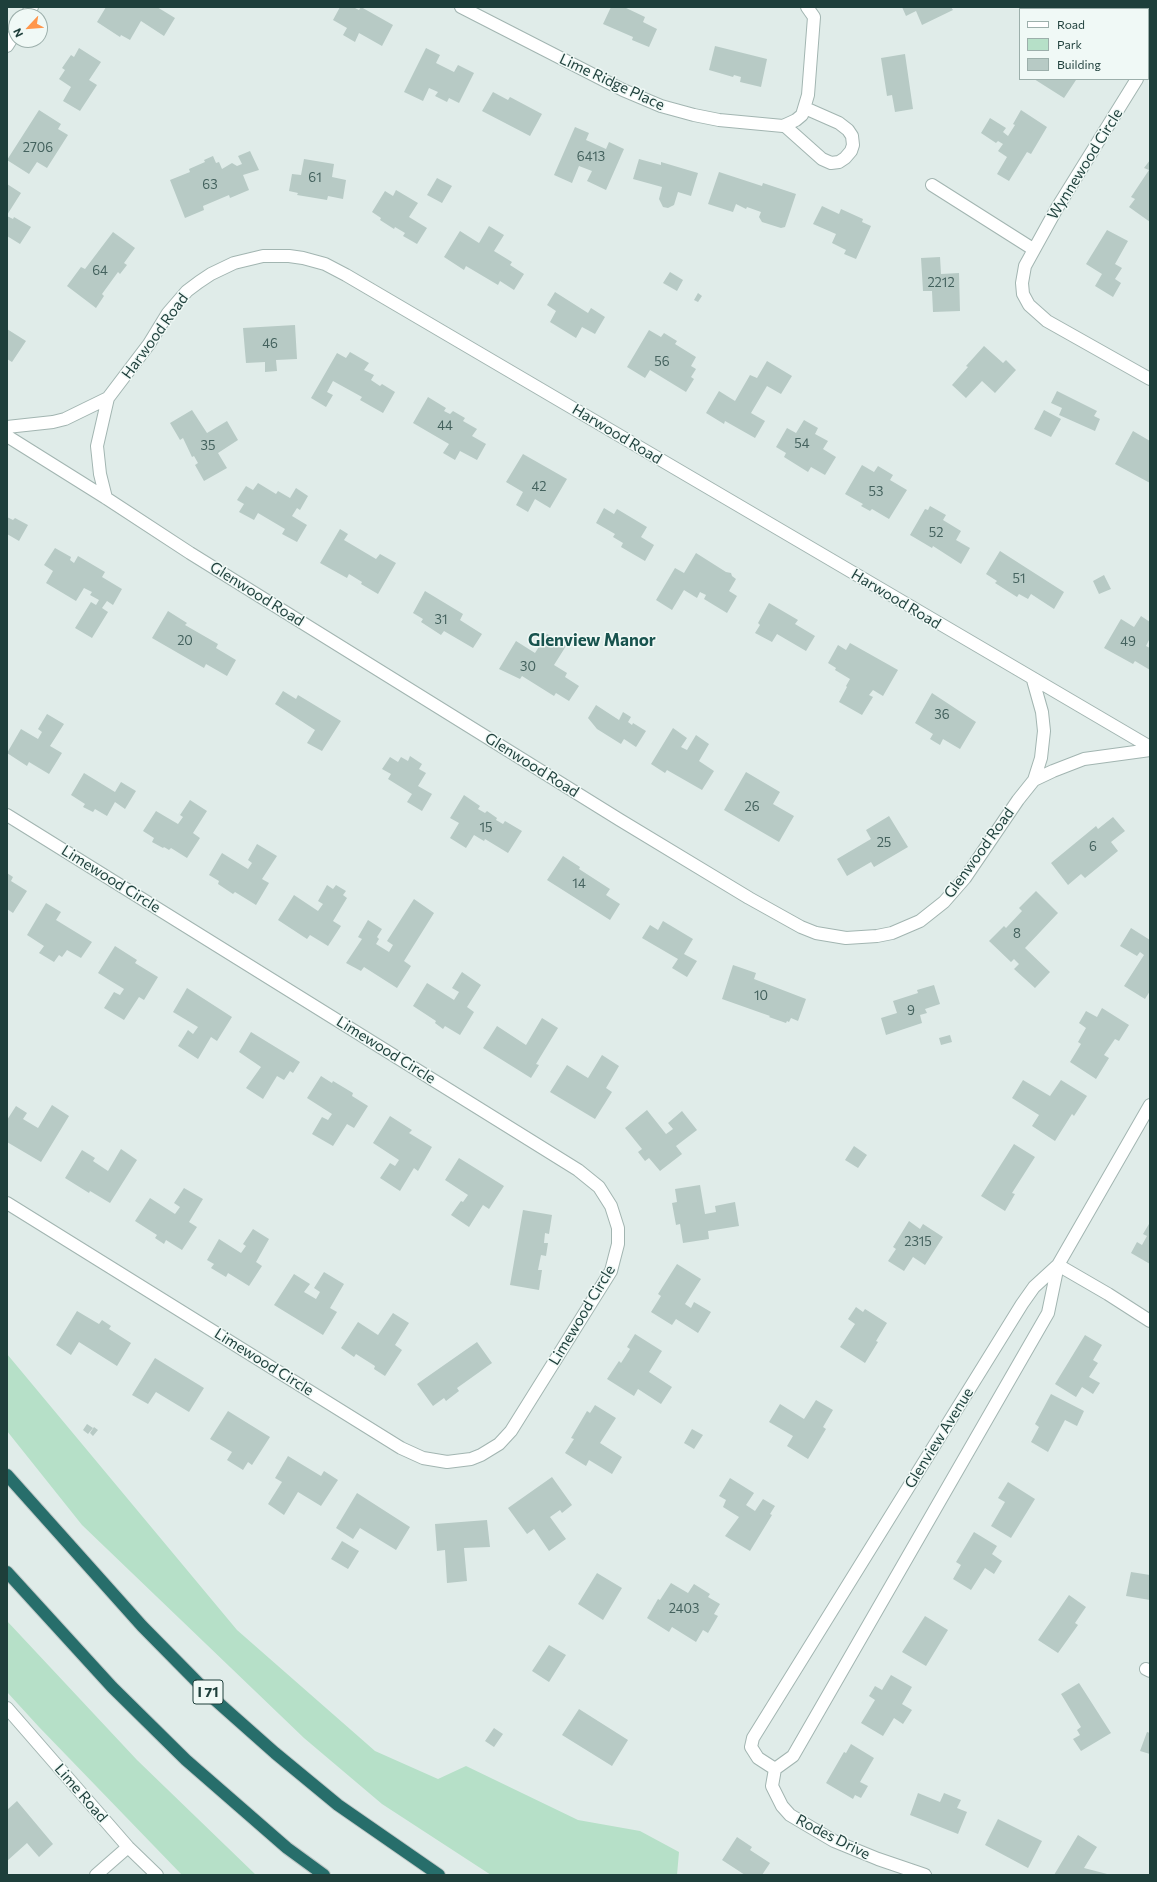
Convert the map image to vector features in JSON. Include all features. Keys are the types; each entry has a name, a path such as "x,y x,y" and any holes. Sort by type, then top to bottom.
{"highway":[{"name":"I 71","path":"7,1475 142,1626 213,1698 275,1753 338,1805 439,1875"},
{"path":"7,1572 112,1687 186,1760 275,1837 324,1875"}],"street":[{"name":"Lime Ridge Place","path":"461,7 623,90 661,106 713,119 769,126 785,126"},
{"path":"805,108 839,123 848,130 852,136 852,145 851,152 845,158 839,162 831,163 822,159 785,126 802,115 805,108 814,17 807,7"},
{"name":"Wynnewood Circle","path":"1136,80 1056,208 1033,249 1022,275 1023,294 1029,305 1047,321 1150,380"},
{"path":"932,185 1033,249"},
{"name":"Harwood Road","path":"106,498 100,474 97,446 108,398 149,344 168,313 187,291 211,274 234,263 256,258 289,256 318,262 346,275 1150,748"},
{"name":"Harwood Road","path":"7,427 53,422 66,419 108,398"},
{"name":"Glenwood Road","path":"7,436 190,553 620,820 801,928 816,933 846,938 877,936 906,927 933,912 965,878 1018,800 1034,780 1041,758 1044,731 1042,712 1033,680"},
{"name":"Glenwood Road","path":"1034,780 1084,759 1150,748"},
{"name":"Limewood Circle","path":"7,815 578,1170 599,1187 612,1206 618,1228 618,1244 611,1271 511,1431 499,1444 481,1455 471,1459 447,1462 423,1458 401,1448 7,1203"},
{"name":"Glenview Avenue","path":"775,1769 758,1758 751,1747 753,1738 1022,1304 1034,1287 1058,1265 1150,1105"},
{"path":"775,1769 793,1756 1048,1313 1058,1265 1150,1321"},
{"name":"Lime Road","path":"7,1708 128,1847 157,1875"},
{"name":"Rodes Drive","path":"775,1769 772,1786 782,1806 790,1815 834,1841 878,1859 924,1875"},
{"path":"96,1875 128,1847"}],"green space":[{"path":"7,1354 237,1630 375,1751 438,1779 466,1766 578,1820 640,1831 679,1852 677,1875 491,1875 382,1804 304,1738 82,1525 7,1431"},
{"path":"7,1621 137,1760 256,1875 182,1875 7,1692"}],"building":[{"path":"106,7 157,7 175,18 164,36 141,21 130,40 121,35 120,37 97,22"},
{"path":"340,7 353,7 359,10 361,7 393,25 382,46 359,33 355,42 343,35 347,28 333,20"},
{"path":"611,7 624,7 645,17 643,22 657,29 649,47 632,40 633,37 603,24"},
{"path":"902,7 951,7 953,10 922,25 916,11 906,16"},
{"path":"1082,7 1118,8 1084,8"},
{"path":"715,46 767,59 761,87 740,82 741,77 734,75 733,77 709,70"},
{"path":"79,48 101,62 89,80 97,85 80,111 63,101 71,87 59,79 65,70 62,68 71,55 74,57"},
{"path":"426,48 440,55 436,63 454,72 458,65 474,73 459,103 449,98 447,102 435,96 438,92 429,88 423,101 404,92"},
{"path":"905,54 913,109 895,112 892,95 887,96 881,58"},
{"path":"1036,80 1076,80 1064,98"},
{"path":"493,92 508,100 510,97 542,114 530,136 482,111"},
{"path":"39,110 61,124 58,129 68,135 47,168 37,162 29,174 7,160"},
{"path":"1021,110 1047,127 1031,154 1027,152 1009,181 997,174 1007,157 998,151 1003,144 998,141 996,143 981,133 990,118 1006,128 1003,132 1008,136 1015,125 1013,124"},
{"path":"575,127 589,133 586,140 606,149 609,142 624,149 606,190 587,181 592,171 579,166 572,183 554,175"},
{"path":"250,151 259,170 243,175 249,190 230,198 229,195 203,206 204,210 185,218 170,180 190,172 189,169 205,162 204,160 213,156 216,163 219,162 222,169 232,163 237,166 242,164 238,156"},
{"path":"304,159 334,164 332,177 346,180 343,199 328,196 327,200 297,195 298,193 289,191 292,174 301,175"},
{"path":"639,159 661,165 661,162 698,173 691,196 678,192 674,205 668,208 663,207 659,199 662,187 633,179"},
{"path":"1150,160 1150,222 1129,207 1135,199 1131,197 1149,170 1144,168"},
{"path":"719,172 762,186 763,183 796,194 785,227 781,228 762,222 759,217 761,212 747,207 746,209 736,204 733,212 708,204"},
{"path":"437,178 452,186 442,203 427,195"},
{"path":"7,184 21,193 7,215"},
{"path":"396,190 418,203 409,217 427,228 417,244 403,236 405,233 395,227 394,229 380,220 381,218 372,212 385,191 393,196"},
{"path":"822,206 839,214 841,209 863,219 862,222 871,226 856,259 844,254 846,250 832,243 836,234 813,224"},
{"path":"7,216 13,219 14,217 31,227 20,244 7,236"},
{"path":"489,226 504,235 494,251 512,262 510,265 524,274 514,290 500,281 498,285 466,266 464,270 444,257 460,231 479,243"},
{"path":"1107,230 1128,241 1115,264 1122,268 1115,279 1121,283 1113,297 1095,286 1102,274 1086,264"},
{"path":"113,232 135,248 124,263 127,265 120,274 118,272 102,294 104,296 96,308 67,286 81,267 85,269"},
{"path":"940,257 941,274 959,273 960,311 933,312 932,291 923,291 921,258"},
{"path":"670,272 683,280 677,291 663,283"},
{"path":"555,292 588,313 591,308 605,317 595,334 582,327 576,338 550,322 556,311 547,305"},
{"path":"698,293 702,296 698,302 694,300"},
{"path":"295,325 297,359 276,360 277,371 265,372 265,362 246,363 243,328"},
{"path":"7,329 26,341 12,362 7,359"},
{"path":"649,330 661,337 664,333 677,341 675,344 696,357 691,366 696,369 691,377 694,379 686,392 650,370 645,378 627,367"},
{"path":"984,346 1003,363 1006,360 1016,370 995,393 982,381 966,398 952,385 968,367 966,366"},
{"path":"350,352 369,363 364,370 374,375 371,380 380,386 382,384 395,392 383,413 360,400 362,397 333,381 327,392 333,395 326,407 311,398 337,353 346,358"},
{"path":"767,361 792,376 781,394 767,386 751,413 765,421 755,438 725,421 724,424 706,413 719,391 735,401 750,375 757,378"},
{"path":"1057,391 1097,411 1094,416 1100,419 1095,431 1059,415 1062,408 1051,403"},
{"path":"428,397 446,408 444,411 450,414 453,411 465,418 463,421 477,429 472,436 486,444 477,460 460,451 455,460 443,453 449,444 413,423"},
{"path":"192,410 207,433 227,421 238,440 218,453 227,468 204,481 195,465 198,463 194,456 192,457 183,438 180,440 170,423"},
{"path":"1044,410 1061,419 1051,437 1034,429"},
{"path":"804,420 818,428 815,434 828,441 823,449 836,457 825,475 811,467 808,472 784,457 786,453 776,447 787,428 796,433"},
{"path":"1133,431 1150,441 1150,483 1115,464"},
{"path":"523,454 567,479 550,508 535,499 528,512 516,505 523,492 506,482"},
{"path":"862,465 874,472 878,466 893,475 890,480 907,490 889,519 872,509 870,511 861,506 863,504 845,494"},
{"path":"258,483 276,494 278,491 290,498 296,488 308,496 300,510 297,508 292,516 307,525 297,542 282,534 285,529 258,513 254,520 239,512 244,504 237,500 246,486 253,490"},
{"path":"930,506 946,515 943,520 961,531 956,540 970,548 961,564 933,546 932,548 910,535 925,509 928,510"},
{"path":"604,508 614,514 617,509 647,527 641,537 654,545 645,561 621,547 623,543 613,537 615,534 596,523"},
{"path":"7,517 13,520 15,518 28,525 19,541 7,534"},
{"path":"340,529 348,534 344,540 376,559 380,554 396,563 378,594 361,584 362,582 349,574 347,578 320,563"},
{"path":"55,548 71,557 70,560 74,563 78,556 105,572 102,577 122,589 113,605 107,601 102,608 108,612 92,638 75,628 91,602 96,605 99,600 90,595 92,592 84,588 76,601 46,583 53,571 44,565"},
{"path":"1000,551 1064,592 1054,609 1031,594 1028,599 1019,594 1017,597 995,583 997,581 986,574"},
{"path":"696,553 726,572 731,573 736,579 729,591 737,596 727,613 704,599 706,595 700,592 697,598 684,590 672,610 656,600 675,568 684,573"},
{"path":"1104,575 1111,589 1099,594 1093,581"},
{"path":"425,591 463,614 460,620 482,634 473,648 444,631 441,635 421,622 423,619 413,613"},
{"path":"769,603 798,620 795,624 815,636 806,651 777,634 772,642 755,633 760,625 758,623"},
{"path":"168,611 187,623 185,625 218,644 216,648 236,660 227,676 206,664 204,668 152,638"},
{"path":"1141,616 1150,622 1150,638 1146,646 1150,648 1150,670 1135,661 1133,664 1104,648 1121,619 1134,627"},
{"path":"547,634 566,646 554,665 567,673 565,677 579,686 569,701 556,693 554,696 522,676 520,679 499,669 516,641 535,653"},
{"path":"850,643 898,670 883,696 873,690 869,695 873,697 862,715 839,702 850,679 835,670 836,668 828,663 838,645 846,650"},
{"path":"283,691 296,699 298,695 341,721 322,751 307,743 315,730 275,704"},
{"path":"932,693 976,722 960,749 943,739 940,745 930,739 933,734 915,723"},
{"path":"596,705 619,720 623,712 631,717 628,722 632,725 633,723 646,731 636,747 624,739 621,744 597,729 588,718"},
{"path":"47,714 64,724 50,746 62,753 49,774 29,762 27,766 7,753 21,729 38,739 42,732 38,729"},
{"path":"673,728 687,738 681,747 687,750 696,735 709,744 699,761 714,771 702,790 667,770 665,773 651,764"},
{"path":"410,756 422,764 419,769 426,773 418,786 432,794 422,811 407,802 412,794 388,779 391,774 382,769 390,757 398,762 401,757 408,761"},
{"path":"746,772 780,792 773,804 794,816 779,842 724,810"},
{"path":"84,773 115,792 121,782 136,791 125,809 115,802 107,816 95,809 93,812 83,807 85,804 71,795"},
{"path":"464,795 480,806 478,809 485,813 487,811 497,818 496,820 503,824 505,821 522,831 508,853 485,839 484,841 474,835 466,848 450,838 459,823 450,818"},
{"path":"190,800 207,811 193,833 200,838 187,858 171,848 169,850 152,842 154,838 143,831 156,811 178,824 183,817 180,815"},
{"path":"889,816 908,847 874,867 871,862 847,876 837,859 871,839 866,830"},
{"path":"1113,817 1125,831 1111,842 1118,851 1085,878 1081,874 1068,885 1051,863 1096,826 1098,829"},
{"path":"257,844 277,856 262,879 269,883 256,905 235,892 233,894 218,884 219,881 209,875 222,853 248,869 252,863 248,860"},
{"path":"563,856 580,867 579,869 610,889 606,895 620,904 610,920 547,880"},
{"path":"7,873 13,877 11,881 27,891 13,913 7,909"},
{"path":"327,885 333,889 336,885 346,891 343,895 347,898 333,921 341,926 328,946 310,935 307,939 278,920 294,895 318,911 323,904 318,901"},
{"path":"1036,891 1058,913 1025,948 1050,972 1035,988 1014,969 1019,964 1014,959 1011,962 989,941 1004,926 1006,928 1022,911 1019,908"},
{"path":"414,899 434,913 404,961 411,966 397,988 364,967 361,971 346,963 362,939 358,937 368,920 382,929 377,937 379,939 376,944 389,952 393,945 387,941"},
{"path":"46,903 61,912 56,920 92,942 81,958 67,950 62,957 59,955 54,962 39,953 44,946 27,935"},
{"path":"663,921 693,939 684,954 697,961 687,977 672,968 678,959 642,938 650,925 658,930"},
{"path":"1131,928 1150,940 1150,991 1145,999 1124,986 1144,955 1140,952 1137,956 1120,946"},
{"path":"115,946 137,960 135,963 158,977 144,1000 139,997 124,1020 104,1008 114,992 120,995 124,989 98,973"},
{"path":"733,965 756,973 754,979 806,999 798,1021 791,1018 789,1022 787,1021 786,1023 722,999"},
{"path":"462,972 481,985 467,1007 474,1012 460,1035 445,1026 443,1029 435,1023 436,1021 413,1006 427,983 454,1000 459,992 452,988"},
{"path":"934,985 940,1004 925,1009 927,1013 920,1015 922,1023 886,1035 881,1018 897,1013 893,1001 918,993 917,990"},
{"path":"187,988 232,1017 217,1041 211,1037 198,1059 178,1046 188,1030 193,1034 198,1027 173,1012"},
{"path":"1102,1008 1129,1025 1119,1041 1115,1039 1104,1055 1109,1058 1096,1079 1070,1062 1081,1044 1078,1042 1086,1028 1079,1023 1086,1011 1097,1017"},
{"path":"542,1018 558,1028 536,1064 539,1065 531,1078 483,1048 497,1026 526,1045"},
{"path":"251,1032 300,1062 293,1073 290,1071 284,1080 277,1076 263,1099 246,1088 261,1067 239,1052"},
{"path":"950,1035 952,1042 941,1045 939,1038"},
{"path":"602,1055 619,1066 606,1088 612,1092 595,1119 550,1092 567,1065 588,1078"},
{"path":"321,1076 332,1083 333,1081 353,1093 352,1096 368,1106 354,1128 347,1124 333,1146 312,1134 322,1117 328,1120 332,1114 307,1098"},
{"path":"1023,1080 1050,1096 1061,1080 1087,1096 1074,1116 1072,1114 1055,1141 1032,1126 1039,1115 1012,1098"},
{"path":"52,1105 69,1116 41,1162 7,1142 7,1120 16,1106 27,1113 23,1119 38,1128"},
{"path":"647,1110 666,1134 673,1129 668,1123 682,1111 697,1130 676,1146 682,1154 660,1171 649,1158 645,1161 638,1152 642,1149 625,1128"},
{"path":"390,1116 412,1130 409,1133 432,1147 418,1171 414,1168 400,1191 380,1178 390,1163 395,1166 399,1160 373,1143"},
{"path":"1014,1144 1035,1157 1012,1193 1015,1194 1005,1211 981,1196"},
{"path":"854,1146 867,1155 858,1168 845,1160"},
{"path":"121,1149 137,1160 110,1203 90,1191 89,1193 65,1178 82,1150 95,1158 93,1161 108,1171"},
{"path":"459,1158 504,1186 489,1209 483,1205 469,1227 451,1215 461,1201 463,1202 468,1195 445,1180"},
{"path":"700,1185 705,1214 716,1212 715,1206 735,1202 739,1226 708,1231 709,1239 683,1243 680,1224 676,1225 672,1203 677,1202 675,1189"},
{"path":"184,1188 203,1199 189,1222 197,1227 182,1250 166,1240 164,1244 155,1238 157,1235 135,1221 150,1198 175,1214 180,1207 174,1203"},
{"path":"523,1210 552,1215 549,1234 545,1233 544,1243 548,1243 546,1256 541,1255 538,1270 542,1270 539,1290 510,1285"},
{"path":"909,1221 920,1229 923,1224 943,1237 925,1265 913,1257 904,1271 888,1261 896,1249 893,1247"},
{"path":"1149,1224 1150,1264 1131,1253 1137,1242 1142,1245 1147,1236 1143,1234"},
{"path":"253,1229 269,1239 256,1262 262,1266 249,1286 228,1273 226,1277 211,1268 214,1264 207,1260 219,1239 241,1253 246,1246 243,1244"},
{"path":"677,1264 701,1279 685,1304 691,1308 694,1302 711,1312 698,1333 676,1319 672,1325 651,1312 661,1296 658,1294"},
{"path":"324,1272 344,1284 330,1308 337,1312 323,1335 274,1305 294,1274 310,1284 304,1292 316,1299 320,1292 314,1288"},
{"path":"856,1307 863,1312 865,1309 887,1323 876,1341 878,1342 865,1363 840,1347 855,1324 848,1319"},
{"path":"77,1311 99,1324 102,1320 111,1326 109,1329 131,1343 117,1366 79,1342 71,1355 56,1345"},
{"path":"393,1313 409,1323 395,1345 402,1350 385,1376 374,1369 375,1366 356,1354 354,1357 341,1348 358,1322 378,1335"},
{"path":"635,1334 662,1351 649,1372 672,1387 661,1404 638,1389 634,1396 607,1379 619,1361 621,1363 630,1349 627,1347"},
{"path":"1085,1335 1102,1345 1093,1360 1098,1363 1089,1377 1100,1383 1093,1394 1082,1387 1076,1397 1055,1384"},
{"path":"477,1342 492,1363 457,1388 459,1391 446,1401 444,1398 433,1406 417,1384"},
{"path":"155,1358 204,1388 189,1412 156,1392 148,1404 132,1395"},
{"path":"1051,1394 1084,1411 1077,1426 1065,1420 1048,1452 1031,1442 1039,1427 1035,1424"},
{"path":"816,1400 833,1410 823,1427 826,1429 808,1459 787,1446 793,1436 769,1422 780,1404 804,1419"},
{"path":"595,1405 616,1418 600,1443 622,1457 612,1474 589,1460 586,1466 565,1453 574,1439 571,1438 587,1411 590,1413"},
{"path":"228,1411 270,1437 252,1465 248,1462 243,1470 227,1460 232,1452 210,1439"},
{"path":"87,1424 93,1428 88,1434 83,1430"},
{"path":"94,1427 98,1430 93,1436 90,1433"},
{"path":"692,1429 703,1435 694,1449 684,1443"},
{"path":"288,1456 321,1476 324,1471 338,1480 321,1506 298,1492 284,1515 268,1504 282,1482 275,1478"},
{"path":"552,1477 572,1505 562,1513 560,1510 550,1517 566,1539 549,1551 534,1529 527,1534 508,1508"},
{"path":"730,1478 754,1493 746,1505 755,1511 763,1499 775,1506 770,1514 772,1515 750,1551 725,1536 739,1517 723,1507 726,1500 719,1496"},
{"path":"1008,1482 1035,1499 1011,1538 991,1526 1005,1502 998,1498"},
{"path":"357,1493 410,1527 396,1550 360,1528 353,1539 336,1528"},
{"path":"487,1520 490,1547 464,1548 467,1581 447,1583 445,1550 437,1551 435,1524"},
{"path":"974,1532 997,1546 992,1554 1002,1561 994,1574 985,1568 971,1590 953,1579 961,1565 956,1562"},
{"path":"342,1541 359,1551 348,1569 331,1559"},
{"path":"1131,1572 1150,1575 1150,1600 1126,1596"},
{"path":"597,1573 622,1588 603,1620 578,1604"},
{"path":"671,1583 688,1593 694,1584 710,1594 708,1597 720,1604 714,1614 718,1616 708,1633 703,1630 696,1642 672,1627 669,1632 647,1618 658,1599 660,1600"},
{"path":"1069,1595 1086,1607 1075,1623 1078,1625 1058,1653 1038,1640"},
{"path":"925,1616 948,1630 926,1666 902,1652"},
{"path":"549,1645 566,1655 549,1682 532,1671"},
{"path":"891,1675 912,1687 902,1704 912,1710 903,1724 894,1718 883,1736 861,1723 875,1700 869,1696 875,1686 882,1690"},
{"path":"1079,1683 1111,1733 1081,1751 1073,1739 1080,1735 1077,1730 1081,1727 1061,1694"},
{"path":"579,1709 628,1740 612,1766 562,1735"},
{"path":"494,1728 503,1734 494,1747 485,1741"},
{"path":"1147,1732 1150,1733 1150,1754 1140,1751"},
{"path":"851,1744 874,1758 860,1782 868,1786 861,1798 855,1795 853,1799 826,1783 844,1752 846,1753"},
{"path":"918,1793 940,1802 944,1793 961,1800 957,1808 967,1812 958,1834 910,1815"},
{"path":"17,1801 53,1844 39,1857 27,1843 7,1861 7,1810"},
{"path":"998,1819 1042,1841 1028,1868 985,1845"},
{"path":"1078,1835 1097,1847 1084,1868 1111,1875 1054,1875"},
{"path":"737,1837 752,1847 750,1850 770,1863 762,1875 745,1875 722,1860"}],"district":[{"name":"Glenview Manor","path":"592,640"}]}
